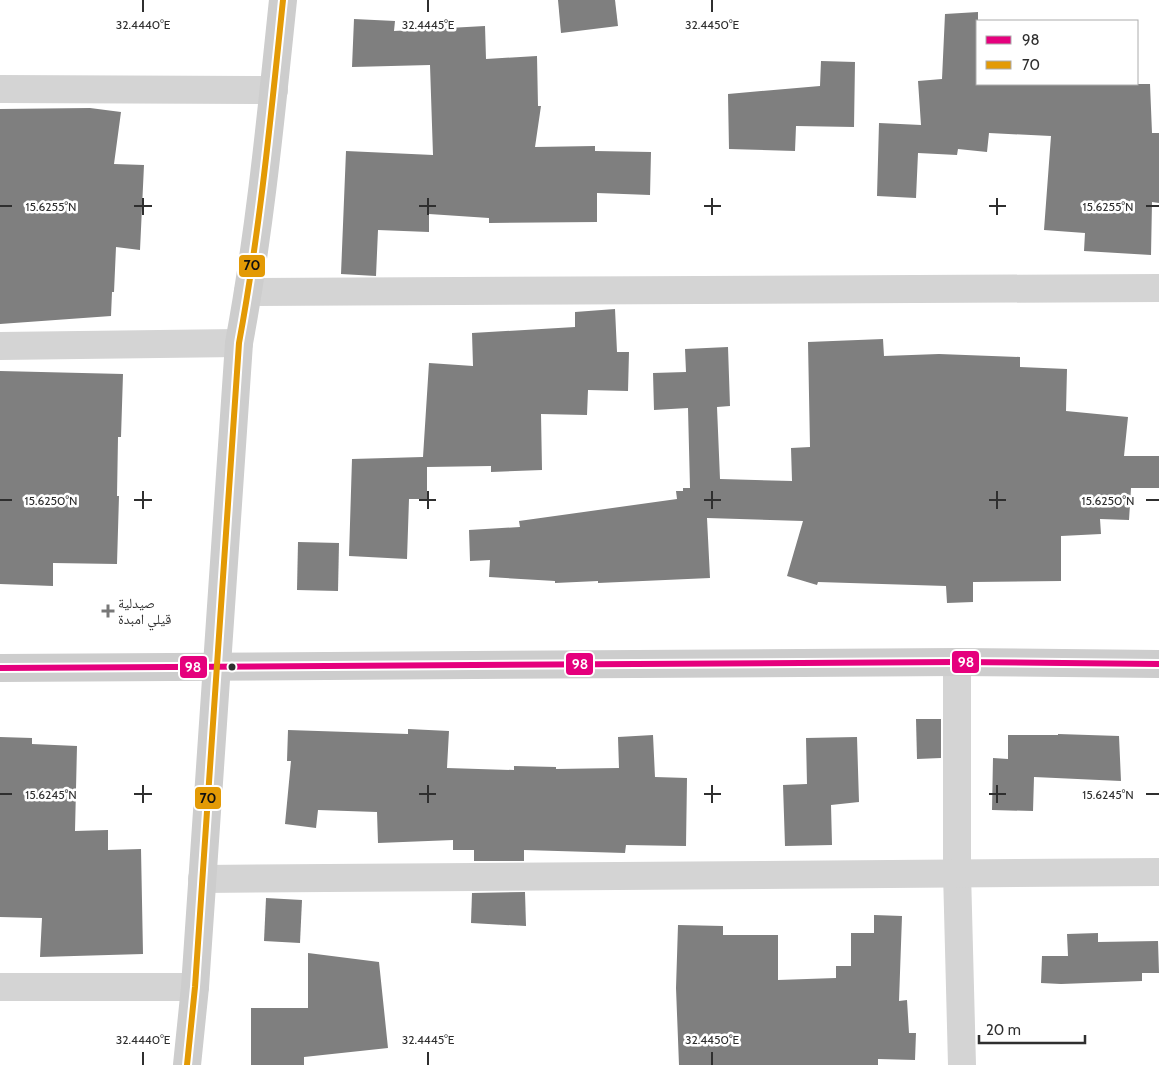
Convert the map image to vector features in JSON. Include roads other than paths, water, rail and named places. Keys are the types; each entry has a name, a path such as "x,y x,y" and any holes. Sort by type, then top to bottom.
{"street":[{"path":"187,1065 195,987 238,343 248,292 274,90 283,0"},
{"path":"0,89 274,90"},
{"path":"248,292 1159,288"},
{"path":"0,346 238,343"},
{"path":"957,662 957,872 962,1065"},
{"path":"0,668 957,662 1159,664"},
{"path":"202,879 1159,872"},
{"path":"0,987 195,987"}],"place":[{"name":"صيدلية قيلي امبدة","path":"108,611"}]}
